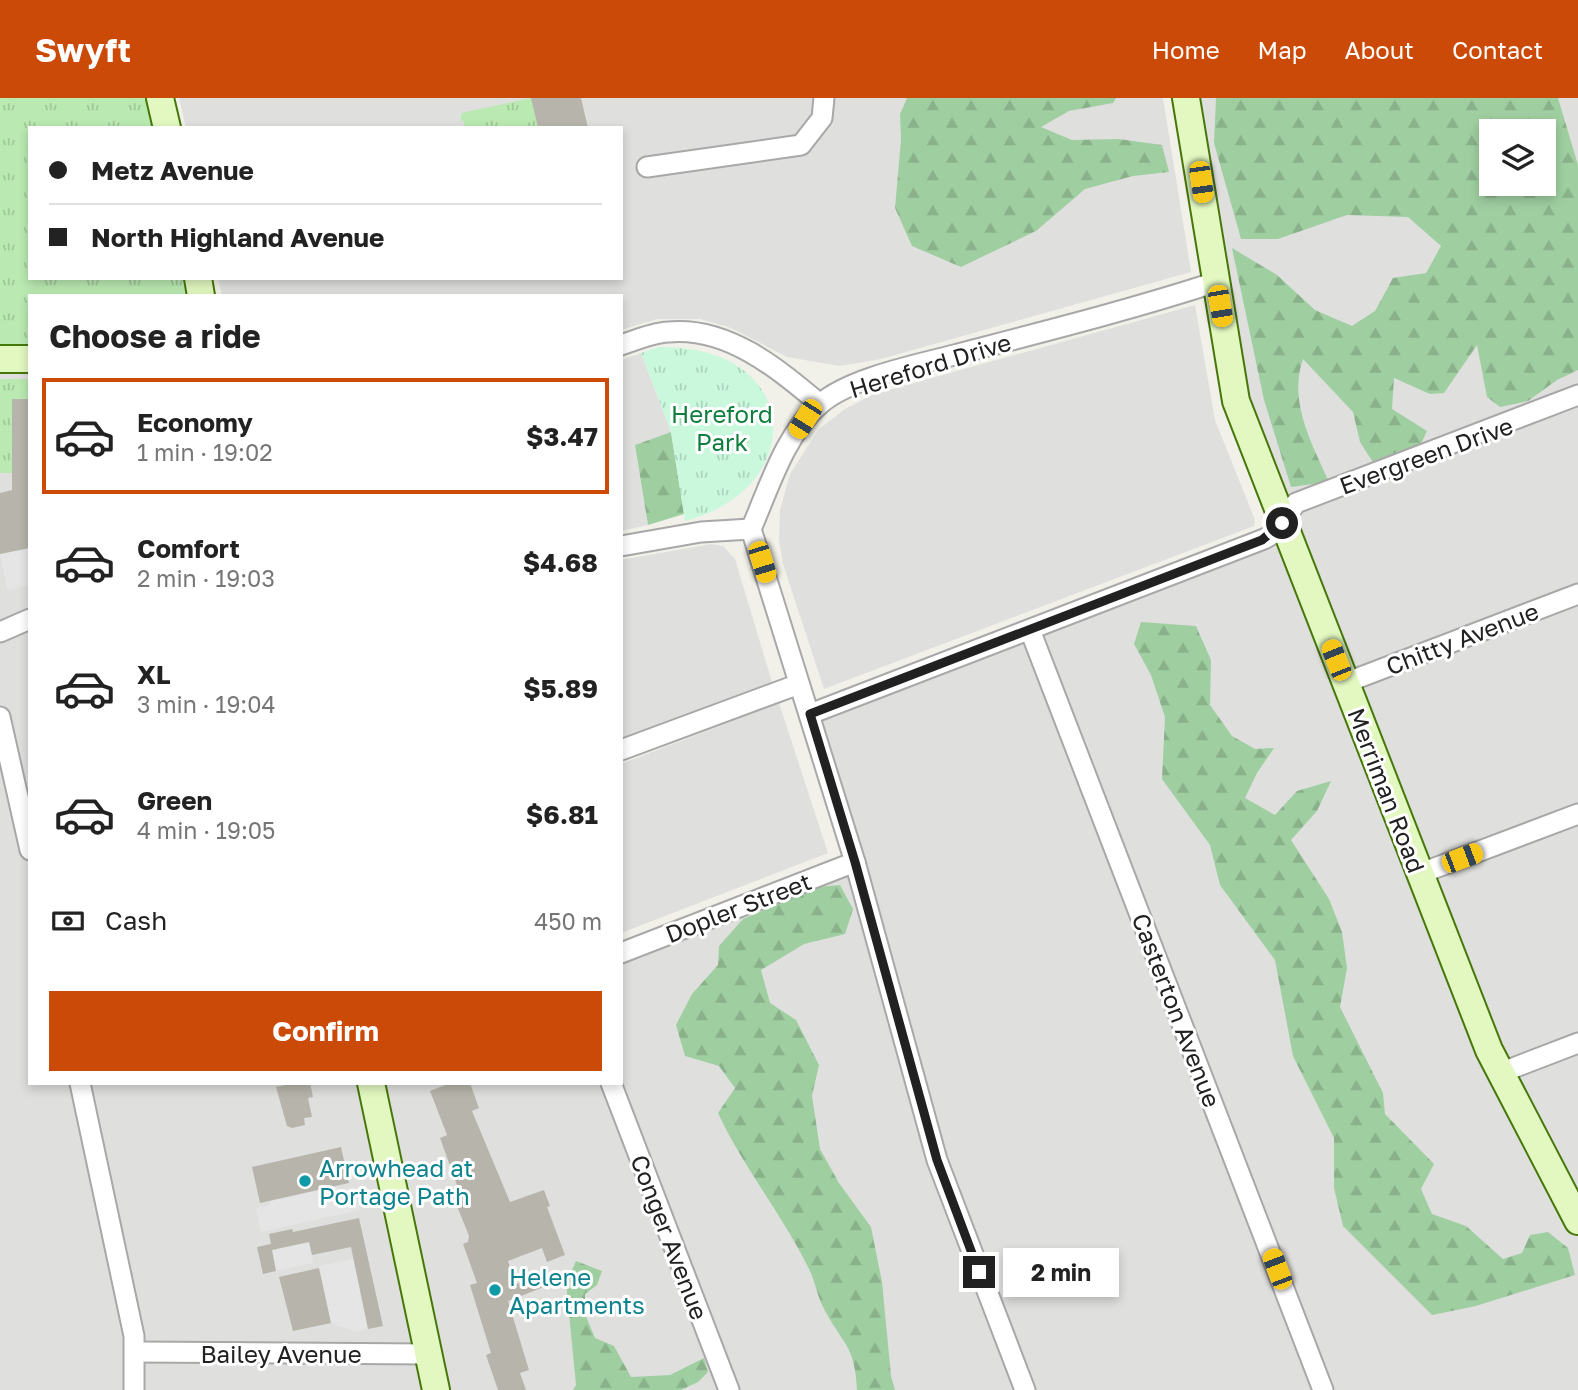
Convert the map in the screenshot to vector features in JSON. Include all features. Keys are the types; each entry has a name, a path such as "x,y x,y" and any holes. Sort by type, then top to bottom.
{"main road":[{"path":"160,98 166,126"},
{"name":"Merriman Road","path":"1186,98 1236,401 1419,874 1500,1073 1578,1221"},
{"path":"0,359 28,359"},
{"path":"371,1085 436,1390"}],"street":[{"path":"647,167 801,145 822,118 824,98"},
{"name":"Hereford Drive","path":"623,344 666,332 692,332 719,338 742,347 820,404 853,385 1216,282"},
{"name":"Evergreen Drive","path":"810,714 1262,540 1282,523 1287,512 1296,503 1578,395"},
{"path":"820,404 791,442 751,529 855,862 937,1160 1025,1390"},
{"path":"623,546 701,531 751,529"},
{"name":"Chitty Avenue","path":"1345,683 1578,594"},
{"path":"0,632 28,620"},
{"name":"Casterton Avenue","path":"1030,630 1323,1390"},
{"path":"623,749 799,684"},
{"path":"0,717 28,841"},
{"path":"1419,874 1578,814"},
{"name":"Dopler Street","path":"623,952 855,862"},
{"path":"1500,1073 1578,1043"},
{"path":"80,1085 125,1289 135,1352 134,1390"},
{"name":"Conger Avenue","path":"612,1085 729,1390"},
{"name":"Bailey Avenue","path":"135,1352 428,1353"}],"shaded area":[{"path":"179,98 1163,98 1191,272 881,359 840,366 787,357 731,328 700,319 657,319 623,329 623,294 222,294 218,280 623,280 623,126 186,126"},
{"path":"1186,98 1578,98 1578,1390 0,1390 0,359 28,359 28,1085 623,1085 623,952 855,862 810,714 1273,534 1236,401"},
{"path":"1195,305 1215,420 1255,520 1254,526 824,689 783,564 779,540 780,510 790,474 819,429 845,409 874,394"},
{"path":"641,353 671,432 635,445 648,525 623,531 623,359"},
{"path":"711,544 723,546 735,559 772,682 623,738 623,560"},
{"path":"28,548 28,585 7,590 0,554"},
{"path":"779,703 828,853 623,932 623,763"},
{"path":"338,1186 340,1191 355,1187 360,1210 261,1232 256,1208 270,1205 270,1201"},
{"path":"309,1242 313,1263 276,1271 272,1250"},
{"path":"354,1259 368,1329 356,1332 331,1323 319,1266"}],"green space":[{"path":"0,98 148,98 154,126 28,126 28,280 183,280 186,294 28,294 28,345 0,345"},
{"path":"531,98 538,126 464,126 461,113"},
{"path":"907,98 1116,98 1113,103 1069,111 1041,127 1072,140 1119,139 1162,145 1169,172 1133,176 1085,189 1036,231 961,267 912,246 895,208 901,140 900,114"},
{"path":"1216,98 1558,98 1578,165 1578,370 1557,380 1528,401 1500,407 1487,397 1477,345 1444,393 1430,394 1394,378 1392,409 1427,431 1420,446 1374,464 1360,442 1353,412 1303,359 1299,375 1300,406 1309,437 1329,482 1291,487 1264,400 1232,248 1277,275 1315,310 1352,326 1375,311 1393,278 1426,273 1441,246 1408,217 1347,215 1278,239 1241,239 1214,143"},
{"name":"Hereford Park","path":"659,347 707,353 742,369 764,393 773,421 769,451 754,480 725,504 685,521 671,432 641,353"},
{"path":"0,379 28,379 28,399 12,399 12,473 0,473"},
{"path":"671,432 684,514 648,525 635,445"},
{"path":"1141,622 1196,626 1211,660 1210,705 1232,736 1255,749 1274,748 1257,773 1245,798 1275,815 1297,791 1331,781 1317,811 1291,840 1329,899 1342,932 1347,968 1340,1007 1383,1093 1385,1114 1434,1164 1421,1189 1432,1214 1466,1226 1503,1259 1522,1253 1530,1235 1548,1232 1568,1248 1575,1275 1476,1306 1432,1315 1343,1226 1334,1188 1334,1138 1293,1056 1275,960 1220,885 1210,845 1162,779 1165,717 1151,675 1134,644"},
{"path":"840,885 853,909 845,934 804,944 761,970 770,1003 796,1020 819,1065 812,1096 820,1149 839,1183 871,1227 882,1282 891,1376 895,1390 857,1390 854,1363 823,1307 808,1267 718,1113 735,1088 719,1066 685,1056 676,1025 692,994 718,965 719,946 743,919 817,887"},
{"path":"576,1261 602,1271 597,1285 585,1294 585,1314 595,1338 614,1346 631,1377 670,1375 704,1358 708,1372 698,1382 681,1390 573,1390 576,1385 566,1283"}],"building":[{"path":"531,98 581,98 588,126 538,126"},
{"path":"12,399 28,399 28,548 0,554 0,493 12,490"},
{"path":"310,1085 313,1097 308,1098 312,1117 304,1118 305,1125 292,1128 287,1126 276,1087"},
{"path":"445,1085 471,1085 479,1108 472,1111 510,1202 544,1190 550,1206 547,1207 565,1255 547,1262 542,1248 508,1261 516,1284 544,1274 549,1285 508,1301 529,1370 520,1373 526,1390 498,1390 486,1355 491,1353 470,1285 477,1283 463,1244 468,1242 469,1236 451,1191 458,1188 440,1138 447,1135 430,1091"},
{"name":"Arrowhead at Portage Path","path":"341,1147 349,1183 260,1203 252,1167"},
{"path":"359,1218 383,1326 368,1329 351,1247 312,1255 309,1242 272,1250 276,1271 263,1274 257,1247 271,1244 269,1234 292,1229 293,1232"},
{"path":"319,1268 331,1323 293,1331 279,1277"}],"place":[{"name":"Arrowhead at Portage Path","path":"305,1181"},
{"name":"Helene Apartments","path":"495,1290"}],"route":[{"path":"979,1272 942,1177 855,862 810,714 1262,540 1273,534 1282,523"}]}
